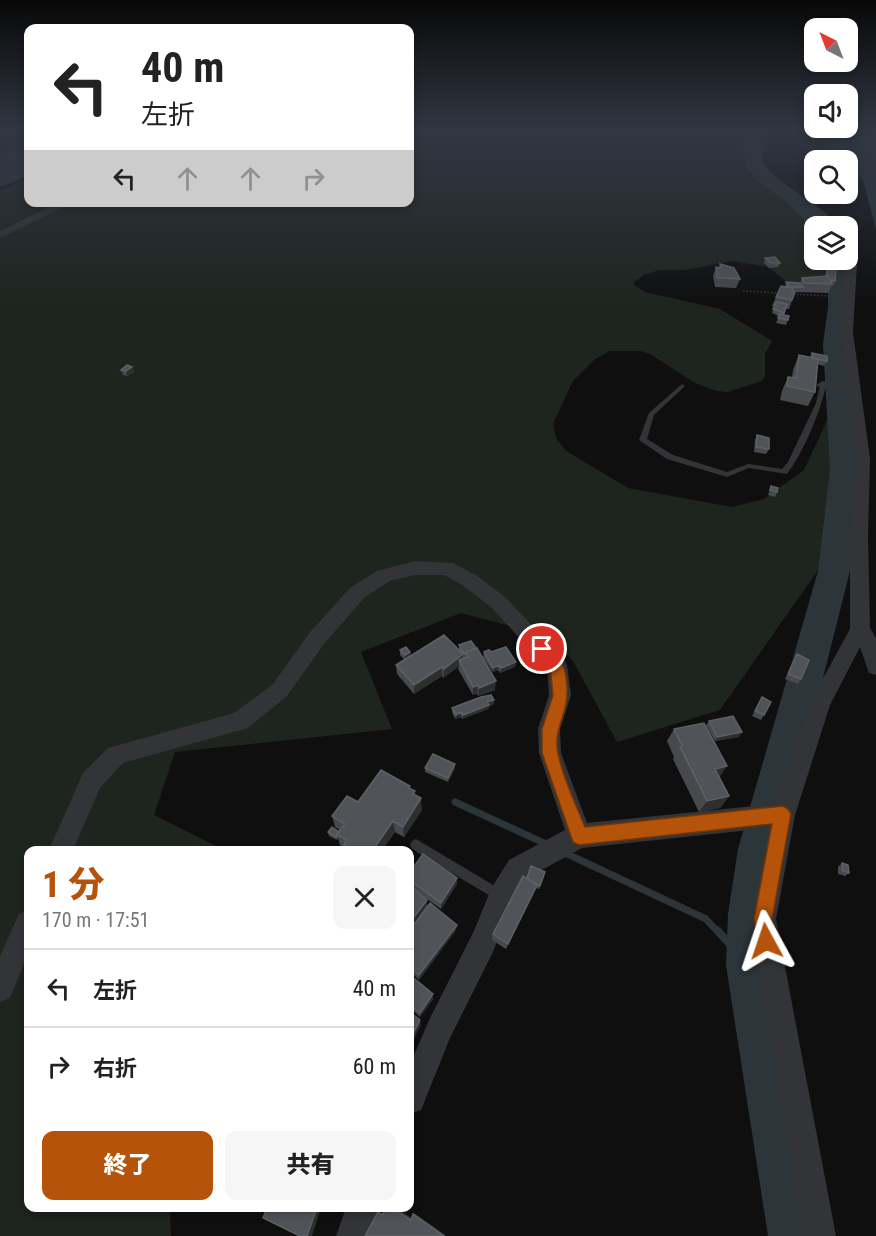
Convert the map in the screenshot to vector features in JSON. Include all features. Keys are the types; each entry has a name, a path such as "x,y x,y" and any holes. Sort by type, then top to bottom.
{"street":[{"path":"787,189 822,216"},
{"path":"0,235 59,207"},
{"path":"819,1236 763,919 783,814 820,704 860,629 859,536 862,459 847,309 850,270"},
{"path":"823,385 854,389"},
{"path":"63,846 91,781 116,755 240,721 280,690 317,638 358,592 384,576 415,568 447,568 469,580 498,602 556,665 560,695 549,729 550,753 564,844"},
{"path":"860,629 873,651 876,667"},
{"path":"414,1090 440,1028 483,942 501,896 518,868 564,844 783,814"},
{"path":"0,987 24,932"},
{"path":"353,1236 362,1212"}],"lane":[{"path":"682,386 651,414 643,440 670,457 727,475 748,466 784,472 791,463 819,403 823,385"},
{"path":"416,845 501,896"}],"path":[{"path":"743,291 830,296 847,309"}],"shaded area":[{"path":"24,189 24,207 414,207 414,189 774,189 808,216 804,216 804,270 828,270 829,273 822,282 787,282 768,267 732,261 686,270 659,270 644,275 635,281 634,285 645,292 720,309 772,341 765,354 765,376 762,381 728,392 717,391 695,383 650,354 641,351 610,351 594,360 573,381 553,424 556,438 566,451 628,488 732,507 764,499 804,470 832,410 853,415 821,566 720,710 617,742 573,661 552,641 540,634 461,613 361,652 392,729 175,752 154,815 216,846 24,846 24,1212 170,1212 171,1236 0,1236 0,190"},
{"path":"865,189 876,189 876,229"}],"building":[{"path":"775,257 780,263 771,263 765,258"},
{"path":"720,264 734,268 740,279 717,278 716,267 721,268"},
{"path":"827,270 836,270 835,281 830,280"},
{"path":"828,276 832,284 804,283 802,278"},
{"path":"786,282 800,283 803,287 789,287"},
{"path":"781,286 793,288 792,291 795,292 792,300 776,297"},
{"path":"776,302 787,304 784,313 773,309"},
{"path":"779,314 789,316 788,320 778,318"},
{"path":"812,353 827,356 827,361 812,358"},
{"path":"799,355 818,359 815,392 787,386 788,377 796,378"},
{"path":"127,365 132,367 126,371 121,370"},
{"path":"757,435 769,438 769,449 756,447"},
{"path":"771,486 778,488 777,492 770,490"},
{"path":"444,635 463,654 444,669 442,667 414,685 396,665"},
{"path":"471,641 476,648 464,654 459,645"},
{"path":"406,647 410,652 405,655 400,650"},
{"path":"506,647 516,662 501,668 499,665 493,668 484,652"},
{"path":"477,648 496,681 479,688 478,685 473,687 459,660 468,657 466,652"},
{"path":"797,654 809,660 801,679 788,674"},
{"path":"491,695 494,700 487,702 489,705 463,715 461,712 456,715 452,708 481,697"},
{"path":"762,697 771,702 764,715 755,711"},
{"path":"733,716 742,732 717,737 709,721"},
{"path":"704,723 727,766 715,769 729,796 707,801 680,747 682,746 674,729"},
{"path":"433,754 455,764 448,778 425,768"},
{"path":"381,770 410,786 409,788 415,791 413,794 421,798 403,827 393,821 376,846 346,846 344,845 346,840 337,834 345,824 332,816 347,796 358,802"},
{"path":"332,827 339,832 336,837 328,832"},
{"path":"423,854 457,878 441,903 414,883 414,866"},
{"path":"842,863 848,865 849,873 843,871"},
{"path":"531,866 545,872 540,886 527,878"},
{"path":"523,876 537,885 508,944 493,934"},
{"path":"414,889 427,900 414,917"},
{"path":"430,903 457,925 419,975 414,971 414,925"},
{"path":"414,978 433,994 420,1013 414,1008"},
{"path":"414,1015 420,1020 414,1032"},
{"path":"265,1212 316,1212 307,1236 300,1236 263,1218"},
{"path":"378,1212 383,1215 384,1212 399,1212 411,1220 413,1214 444,1236 365,1236"}],"waterway":[{"path":"778,189 793,199 810,216"},
{"path":"796,1236 749,965 750,914 759,849 834,571 844,470 834,344 838,307 838,270"},
{"path":"455,802 546,844"},
{"path":"563,852 706,919 718,932"},
{"path":"717,930 749,965"}],"route":[{"path":"542,649 556,665 560,695 549,729 550,753 579,836 783,814 763,919 766,941"}]}
